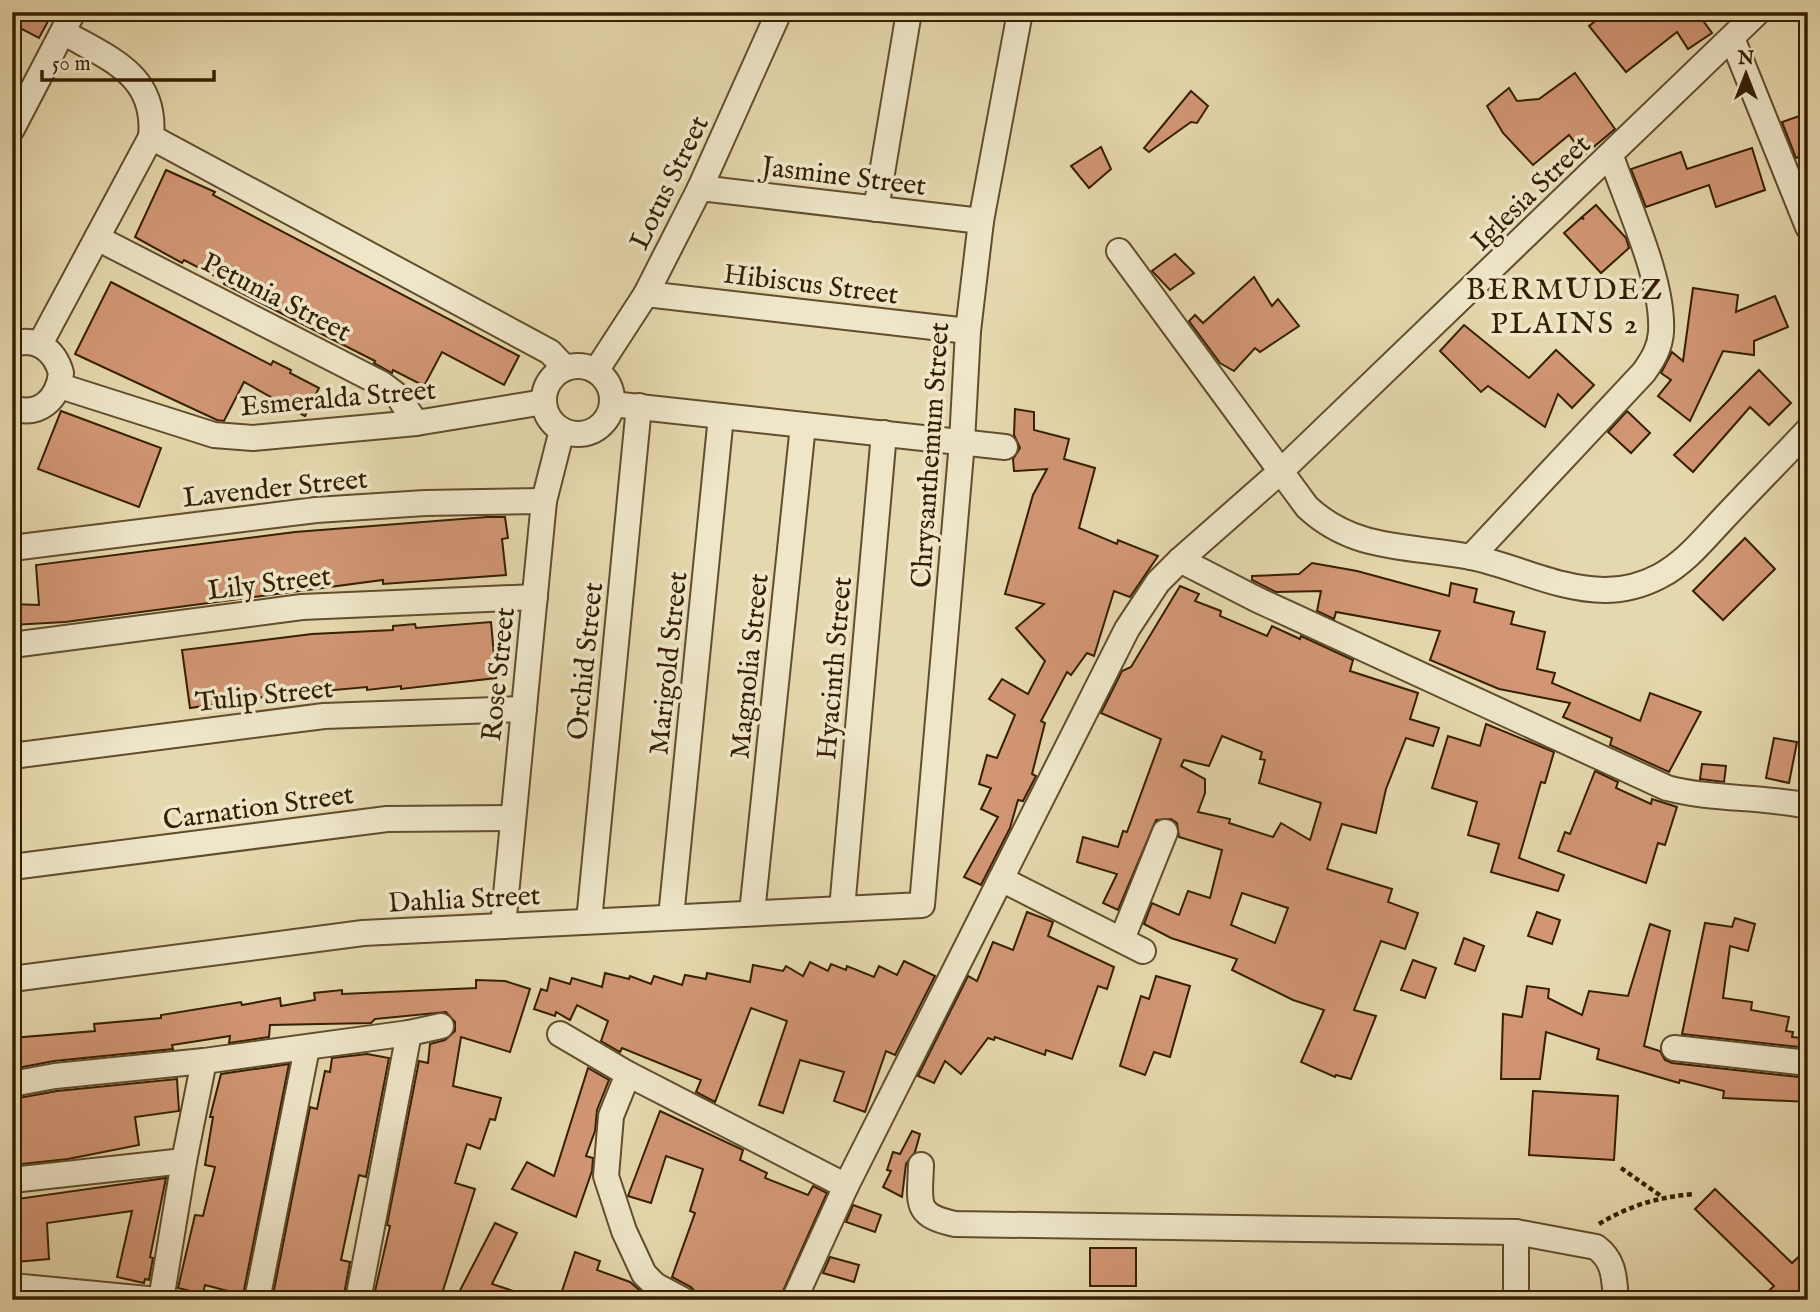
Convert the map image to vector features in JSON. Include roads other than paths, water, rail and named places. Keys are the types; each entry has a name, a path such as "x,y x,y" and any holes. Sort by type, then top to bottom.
{"street":[{"name":"Lotus Street","path":"596,371 646,294 700,188 779,12"},
{"path":"876,209 909,12"},
{"name":"Chrysanthemum Street","path":"922,905 962,442 968,331 981,221 1020,12"},
{"name":"Iglesia Street","path":"794,1300 846,1186 1127,629 1158,582 1281,471 1758,12"},
{"path":"12,129 70,17 140,84 149,103 151,137 40,345"},
{"path":"1732,38 1808,227"},
{"path":"151,137 536,344 550,352 565,368"},
{"path":"1471,557 1644,372 1656,355 1661,334 1657,287 1611,156"},
{"name":"Jasmine Street","path":"700,188 981,221"},
{"name":"Petunia Street","path":"97,238 382,384 398,396 416,423"},
{"path":"1119,251 1307,507 1323,522 1344,534 1376,544 1471,557 1577,587 1604,590 1631,588 1661,575 1686,557 1808,430"},
{"name":"Hibiscus Street","path":"646,294 968,331"},
{"path":"12,345 29,342 40,345 58,361 60,386 46,405 34,411 12,408"},
{"path":"586,366 596,371 606,379 612,404 608,416 599,426 587,433 574,434 562,430 546,414 544,402 548,382 565,368 586,366"},
{"name":"Esmeralda Street","path":"60,386 214,435 253,438 416,423 544,402"},
{"path":"612,404 1005,447"},
{"name":"Orchid Street","path":"589,921 639,406"},
{"name":"Marigold Street","path":"671,917 721,415"},
{"name":"Magnolia Street","path":"752,913 803,425"},
{"name":"Rose Street","path":"503,926 544,501 562,430"},
{"name":"Hyacinth Street","path":"842,909 884,433"},
{"name":"Lavender Street","path":"12,548 316,510 425,503 544,501"},
{"path":"1180,560 1258,600 1667,788 1687,793 1753,796 1808,806"},
{"name":"Lily Street","path":"12,645 302,607 535,597"},
{"name":"Tulip Street","path":"12,756 324,716 524,709"},
{"name":"Carnation Street","path":"12,867 387,819 513,818"},
{"path":"1001,879 1132,945 1165,832"},
{"name":"Dahlia Street","path":"12,979 296,940 589,921 922,905"},
{"path":"12,1084 55,1076 307,1048 441,1026"},
{"path":"358,1300 409,1033"},
{"path":"560,1034 628,1074 846,1186"},
{"path":"257,1300 307,1048"},
{"path":"1674,1048 1808,1063"},
{"path":"12,1286 160,1300 204,1061"},
{"path":"628,1074 611,1116 605,1159 606,1176 624,1231 644,1274 655,1285 683,1300"},
{"path":"12,1180 184,1161"},
{"path":"921,1165 920,1201 923,1212 934,1219 955,1224 1516,1232 1596,1247 1606,1254 1613,1265 1616,1300"},
{"path":"1516,1232 1517,1300"}],"district":[{"name":"BERMUDEZ PLAINS 2","path":"1565,306"}]}
